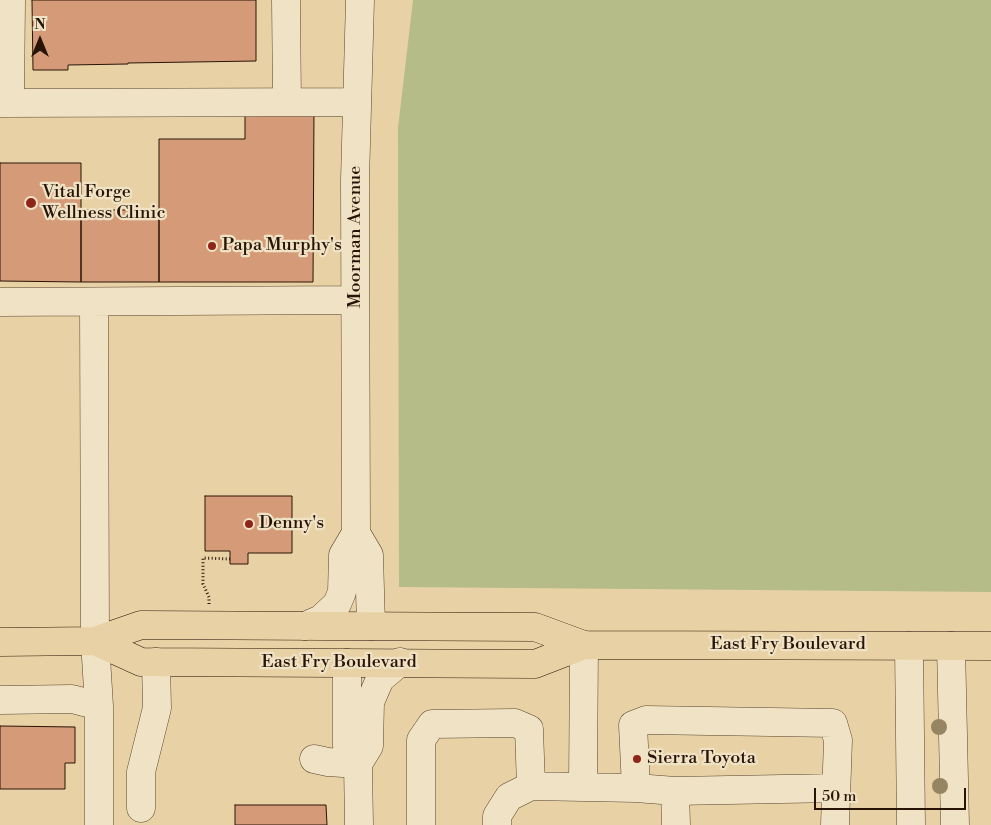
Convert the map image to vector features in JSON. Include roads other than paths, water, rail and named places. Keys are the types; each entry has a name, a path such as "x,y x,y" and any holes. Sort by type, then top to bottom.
{"main road":[{"name":"East Fry Boulevard","path":"0,642 95,641 141,625 535,627 584,645 991,646"},
{"name":"East Fry Boulevard","path":"95,641 141,662 535,664 584,645"}],"street":[{"path":"11,0 5,103 357,102"},
{"path":"286,0 287,102"},
{"name":"Moorman Avenue","path":"360,0 357,102 356,533 368,555 371,626"},
{"path":"0,302 356,300"},
{"path":"94,302 95,641 99,706 99,825"},
{"path":"305,626 321,619 338,604 342,592 343,554 356,533"},
{"path":"583,786 584,645"},
{"path":"909,646 911,825"},
{"path":"951,646 955,825"},
{"path":"141,808 141,772 157,708 156,662"},
{"path":"358,764 369,746 370,702 380,679 400,662"},
{"path":"347,663 347,746 358,764 359,825"},
{"path":"0,700 72,699 99,706"},
{"path":"636,788 633,725 646,720 833,723 838,740 836,825"},
{"path":"421,825 421,740 432,724 514,723 529,729 531,786"},
{"path":"314,759 358,764"},
{"path":"497,825 497,816 509,797 531,786 636,788 675,792 836,788"},
{"path":"675,792 676,825"}],"place":[{"name":"Vital Forge Wellness Clinic","path":"31,203"},
{"name":"Papa Murphy's","path":"212,246"},
{"name":"Denny's","path":"249,524"},
{"name":"Sierra Toyota","path":"637,759"}]}
